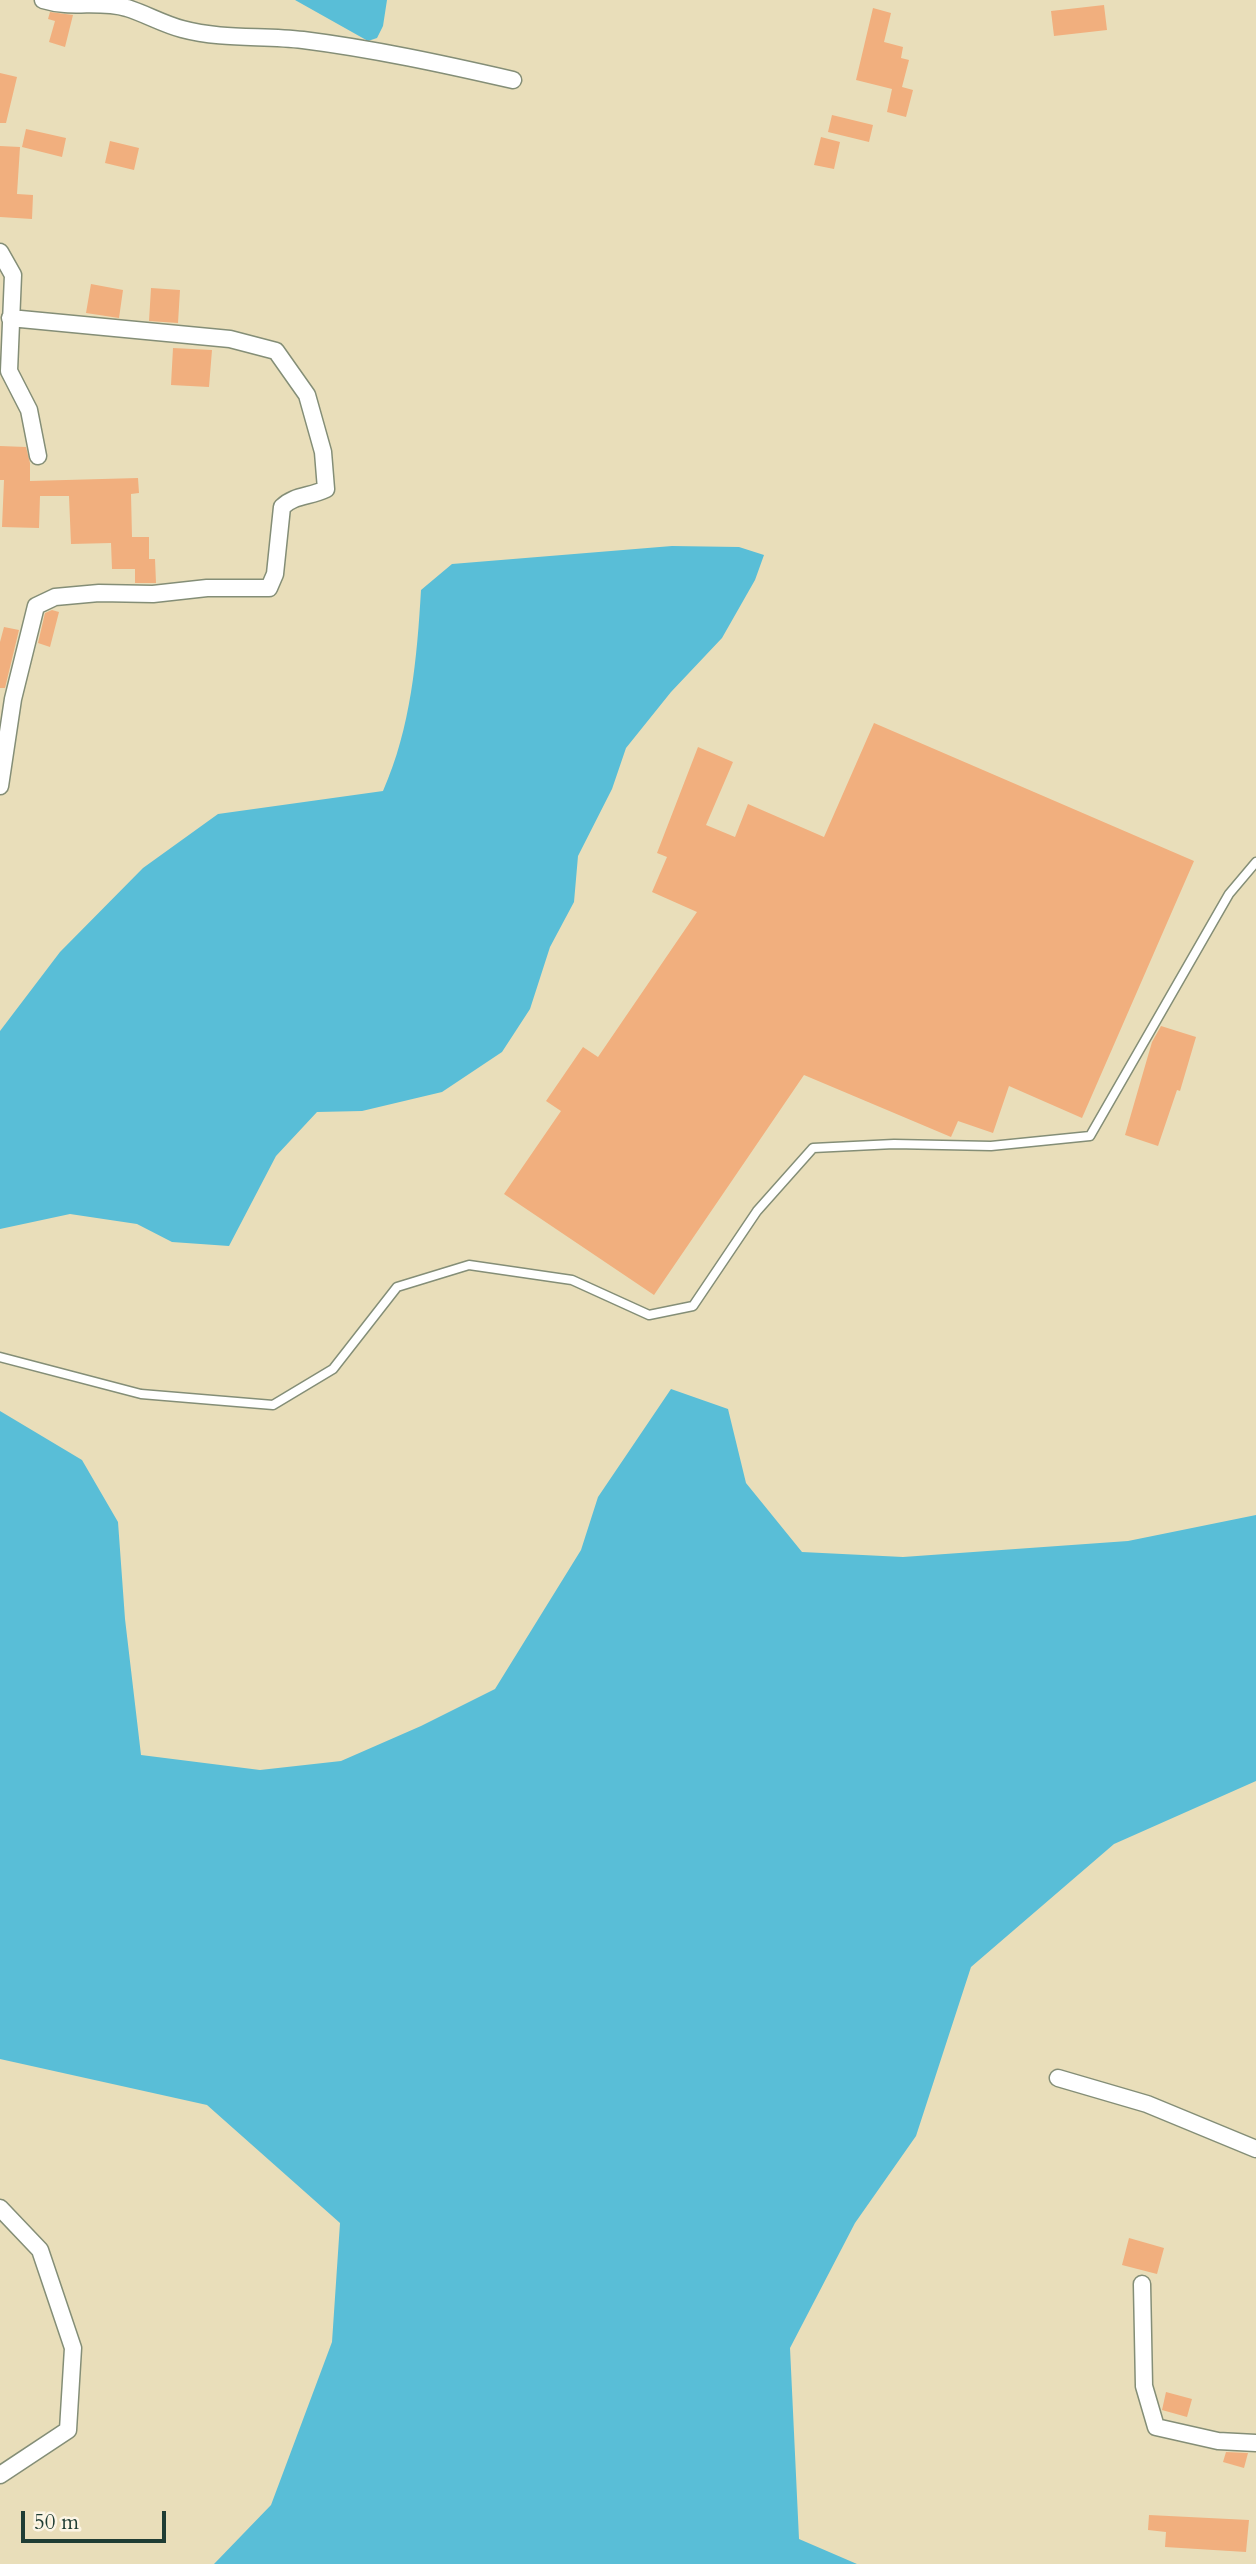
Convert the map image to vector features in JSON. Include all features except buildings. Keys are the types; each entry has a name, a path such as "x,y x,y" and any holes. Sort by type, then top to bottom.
{"street":[{"path":"43,0 75,7 96,3 127,8 181,29 253,40 275,37 377,50 513,80"},
{"path":"0,252 13,275 9,371 29,410 38,456"},
{"path":"0,786 13,699 36,606 55,597 99,593 153,594 207,588 269,588 275,574 282,507 291,498 312,496 326,489 323,452 307,395 276,351 230,339 10,318"},
{"path":"1058,2078 1147,2104 1256,2149"},
{"path":"0,2208 40,2250 73,2348 68,2430 0,2475"},
{"path":"1142,2284 1144,2386 1156,2427 1218,2441 1256,2443"}],"lane":[{"path":"0,1357 141,1394 273,1405 333,1369 397,1287 470,1265 572,1280 649,1315 693,1306 757,1210 813,1149 894,1144 991,1146 1090,1136 1229,894 1256,862"}],"water":[{"path":"295,0 387,0 383,26 377,38 368,41"},
{"path":"672,546 739,547 764,555 755,580 722,638 671,692 626,748 612,789 578,856 574,902 550,947 530,1009 502,1052 442,1092 362,1111 317,1112 276,1156 229,1246 172,1242 137,1224 70,1214 0,1229 0,1031 60,952 143,868 218,814 383,791 400,743 411,692 421,590 452,564"},
{"path":"671,1389 728,1409 746,1483 802,1552 903,1557 1128,1541 1256,1515 1256,1781 1114,1844 971,1967 916,2136 855,2223 790,2348 799,2539 857,2564 214,2564 271,2505 332,2342 340,2223 207,2105 0,2059 0,1411 82,1460 118,1522 125,1619 141,1755 260,1770 341,1761 421,1726 495,1689 581,1550 598,1497"}]}
